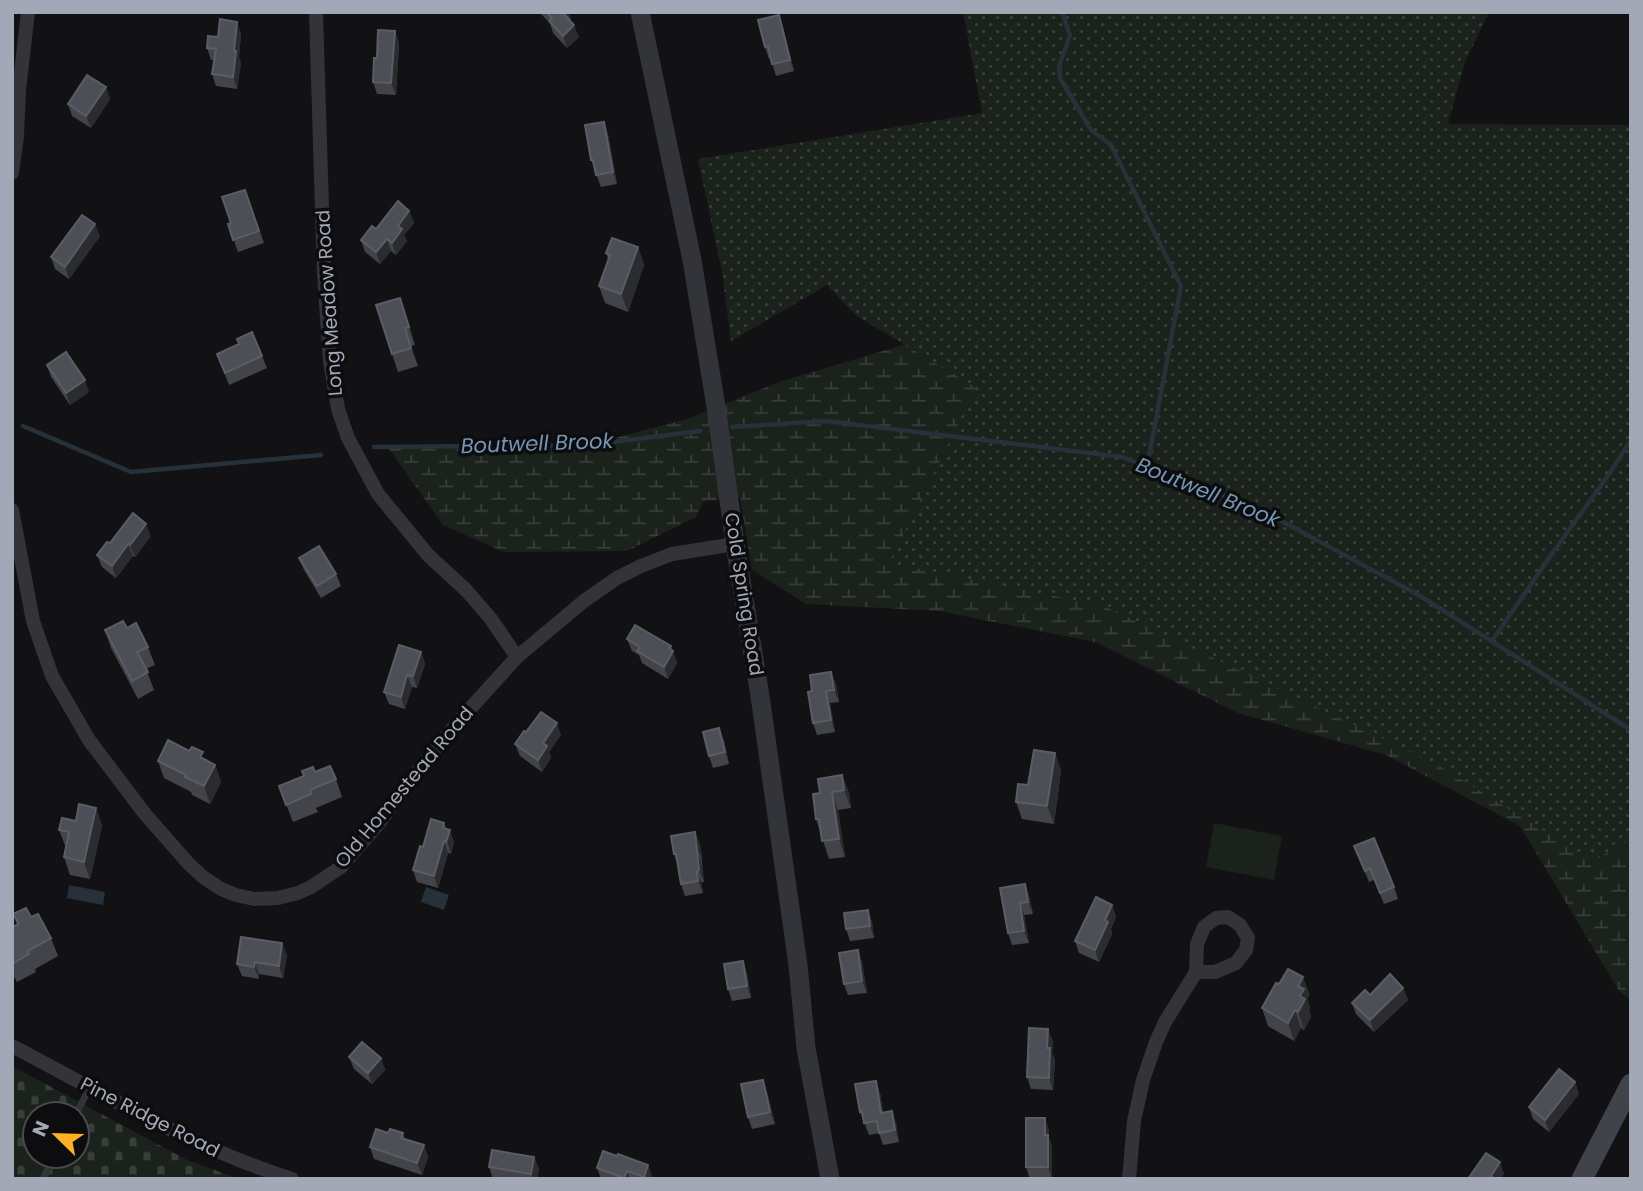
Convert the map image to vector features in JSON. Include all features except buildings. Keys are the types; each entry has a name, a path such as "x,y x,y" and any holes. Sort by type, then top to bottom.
{"main road":[{"path":"1582,1179 1631,1084"}],"street":[{"path":"12,173 18,136 19,90 28,12"},
{"name":"Long Meadow Road","path":"316,12 324,274 330,361 338,409 348,438 378,494 428,555 466,590 491,618 517,657"},
{"name":"Cold Spring Road","path":"640,12 692,260 717,413 735,544 761,696 798,965 806,1048 830,1179"},
{"name":"Old Homestead Road","path":"12,510 33,621 52,676 89,740 145,814 188,863 221,889 254,899 278,898 298,893 341,867 458,722 517,657 584,601 617,578 672,554 735,544"},
{"path":"1129,1179 1134,1121 1143,1080 1165,1022 1196,972"},
{"name":"Pine Ridge Road","path":"13,1047 216,1151 292,1179"}],"lane":[{"path":"83,1100 90,1087"}],"green space":[{"path":"963,12 1489,12 1465,62 1448,124 1631,125 1631,838 1593,861 1438,765 1104,606 889,563 975,387 855,315 827,285 731,341 722,272 698,159 982,113"},
{"path":"940,334 1631,378 1631,1000 1619,991 1520,826 1386,755 1238,713 1095,642 939,611 806,604 752,570 740,497 703,502 696,517 627,551 504,552 443,525 387,446 589,445 690,418 779,382"},
{"path":"1214,823 1282,836 1274,880 1206,867"},
{"path":"12,1066 75,1100 21,1100 21,1170 91,1170 91,1108 187,1160 240,1179 12,1179"}],"shaded area":[{"path":"69,885 105,892 103,905 67,898"},
{"path":"426,887 449,895 444,910 421,902"}],"waterway":[{"path":"1062,12 1070,35 1059,66 1060,78 1091,130 1111,145 1181,286 1147,467"},
{"name":"Boutwell Brook","path":"732,427 826,421 1122,457 1265,512 1422,597 1631,730"},
{"name":"Boutwell Brook","path":"23,426 131,472 321,455"},
{"name":"Boutwell Brook","path":"374,447 589,445 700,431"},
{"path":"1492,641 1631,440"}]}
